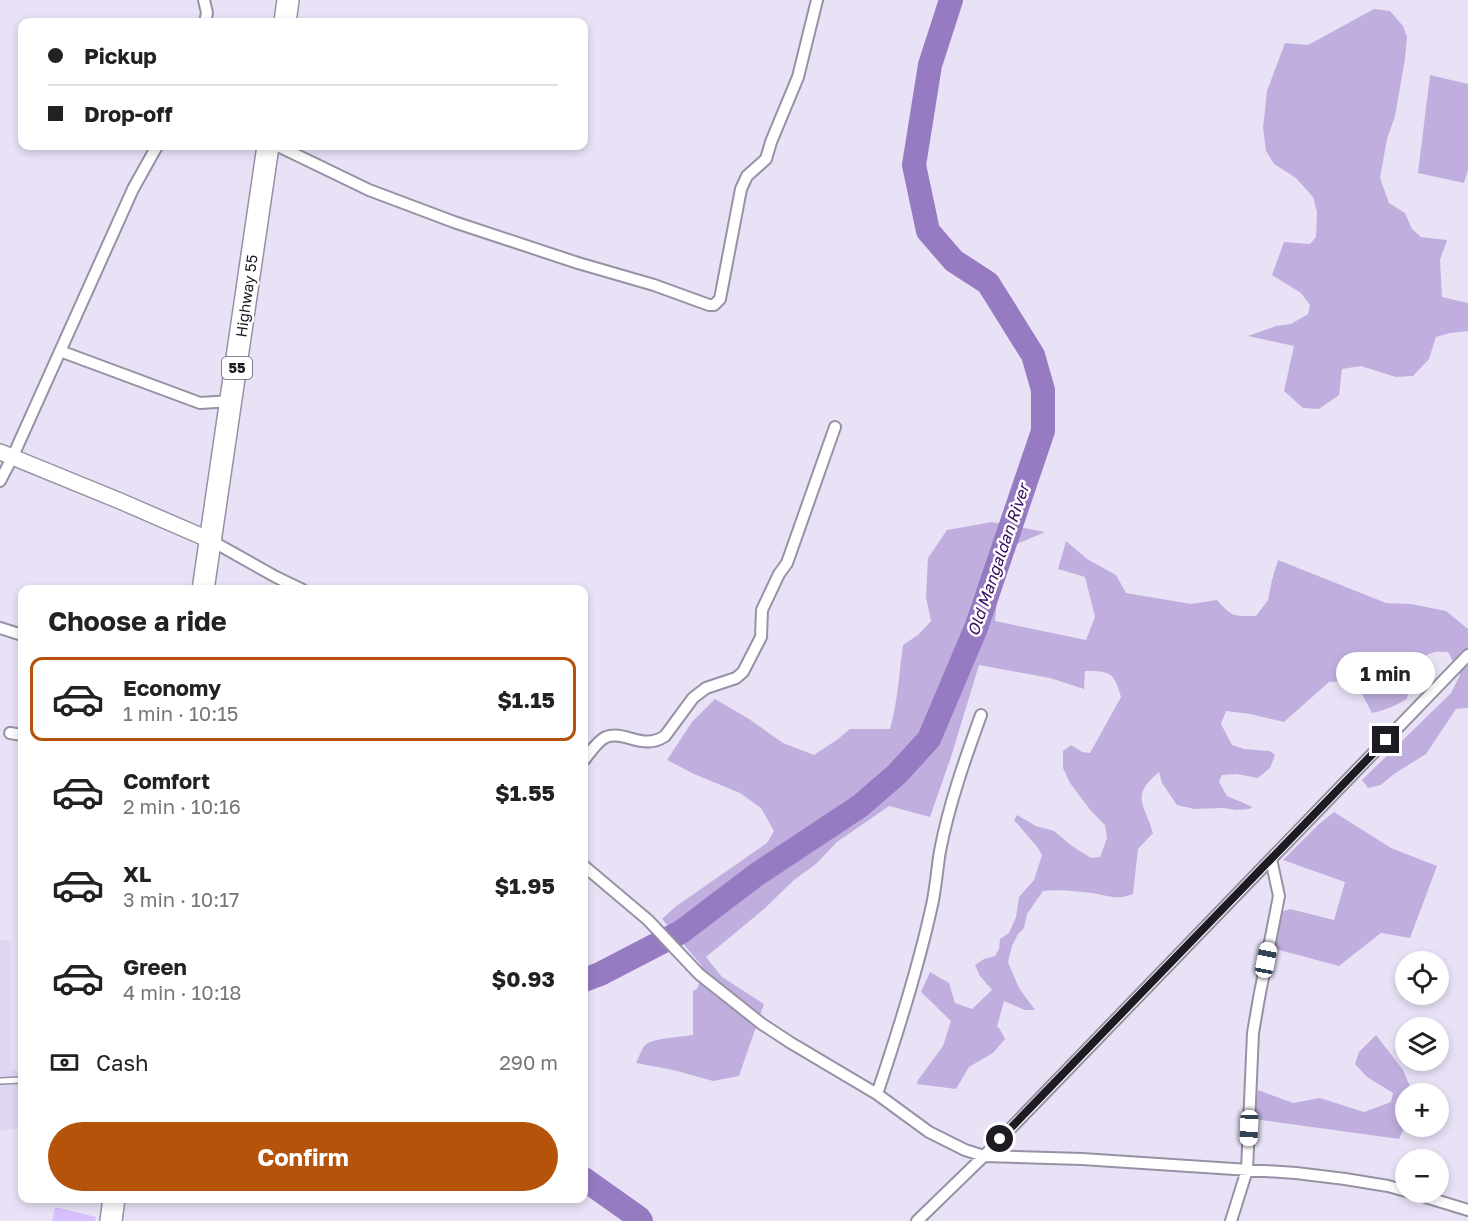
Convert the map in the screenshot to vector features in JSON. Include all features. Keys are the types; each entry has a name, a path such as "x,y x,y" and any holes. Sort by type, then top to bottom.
{"highway":[{"path":"286,18 288,0"},
{"name":"Highway 55","path":"204,585 267,150"},
{"path":"111,1221 113,1203"}],"street":[{"path":"204,0 206,18"},
{"path":"286,150 369,190 422,210 578,263 714,305 720,299 741,189 747,176 766,159 798,76 817,0"},
{"path":"0,481 6,454 60,351 134,189 155,150"},
{"path":"60,351 200,403 232,401"},
{"path":"588,755 605,737 656,742 665,736 693,698 706,688 736,678 743,672 761,637 762,610 779,574 787,563 835,427"},
{"path":"6,454 210,540 293,585"},
{"path":"0,628 18,634"},
{"path":"917,1221 984,1156 1468,655"},
{"path":"877,1094 898,1031 925,935 933,903 940,850 953,799 981,715"},
{"path":"10,733 18,734"},
{"path":"1231,1221 1247,1170 1253,1033 1279,896 1271,859"},
{"path":"588,869 648,920 699,974 762,1024 877,1094 929,1131 965,1150 984,1156 1094,1160 1247,1170 1345,1179 1395,1188"},
{"path":"1444,1203 1468,1210"}],"lane":[{"path":"0,1081 18,1080"}],"shaded area":[{"path":"1374,9 1390,11 1403,26 1407,37 1395,116 1387,139 1380,178 1389,203 1405,213 1412,229 1421,237 1447,240 1440,260 1442,297 1468,303 1468,331 1436,337 1429,359 1413,376 1396,377 1361,366 1342,369 1339,395 1319,409 1303,408 1284,391 1294,346 1248,336 1276,326 1291,324 1308,314 1310,305 1301,293 1272,275 1284,242 1310,244 1316,237 1317,212 1313,197 1296,178 1274,164 1266,151 1263,128 1267,91 1285,43 1308,45"},
{"path":"1430,75 1468,84 1468,170 1464,183 1418,173"},
{"path":"992,522 1045,532 1017,544 998,589 995,621 1086,640 1095,617 1085,577 1058,569 1066,541 1087,559 1116,575 1126,593 1191,604 1217,600 1230,613 1242,616 1256,616 1268,600 1278,560 1386,603 1411,604 1446,611 1468,629 1468,708 1456,709 1426,754 1381,785 1368,788 1362,780 1451,693 1460,675 1448,652 1434,652 1420,660 1413,672 1407,699 1377,712 1372,713 1362,694 1343,681 1329,682 1284,722 1226,711 1221,724 1232,745 1244,749 1270,751 1275,755 1270,768 1258,778 1236,774 1222,775 1219,782 1227,796 1253,807 1236,810 1194,809 1177,805 1162,783 1159,772 1150,780 1142,794 1142,800 1153,833 1138,849 1133,894 1117,897 1073,891 1043,891 1027,914 1024,928 1012,946 1008,962 1019,988 1035,1010 1025,1010 1004,1001 997,1027 1005,1039 993,1053 969,1067 956,1089 917,1084 943,1046 951,1021 921,992 930,972 949,983 955,1003 972,1009 992,990 980,976 975,965 995,956 999,949 1000,939 1009,933 1016,917 1019,897 1034,880 1042,855 1014,820 1017,815 1036,826 1054,831 1091,858 1100,857 1107,838 1105,825 1070,783 1063,768 1063,751 1071,745 1082,752 1090,753 1121,697 1116,682 1106,673 1085,671 1084,689 1050,678 979,665 930,817 889,806 837,842 816,864 794,880 764,909 706,957 722,977 764,1004 739,1076 713,1081 636,1063 645,1045 649,1043 660,1039 693,1035 693,991 698,988 702,966 662,919 675,907 767,843 774,831 761,808 740,793 667,760 692,722 715,699 783,743 814,755 850,729 890,729 897,698 903,645 918,635 931,621 926,597 928,558 947,530"},
{"path":"1334,812 1391,848 1437,866 1410,938 1381,933 1339,966 1264,946 1270,916 1290,909 1334,920 1345,882 1283,860"},
{"path":"0,940 11,941 11,1070 18,1071 18,1129 0,1131"},
{"path":"1376,1035 1395,1060 1395,1071 1403,1071 1409,1083 1395,1083 1395,1137 1400,1137 1399,1139 1254,1119 1258,1090 1293,1103 1320,1098 1364,1112 1391,1102 1393,1093 1367,1077 1355,1064 1359,1052"}],"building":[{"path":"55,1207 96,1217 95,1221 52,1221"}],"waterway":[{"name":"Old Mangaldan River","path":"588,978 681,932 756,875 860,806 897,774 929,739 976,628 1043,431 1043,390 1033,355 988,283 954,261 928,231 914,165 930,65 951,0"},
{"name":"Old Mangaldan River","path":"588,1182 641,1221"}],"route":[{"path":"1000,1139 1386,740"}]}
